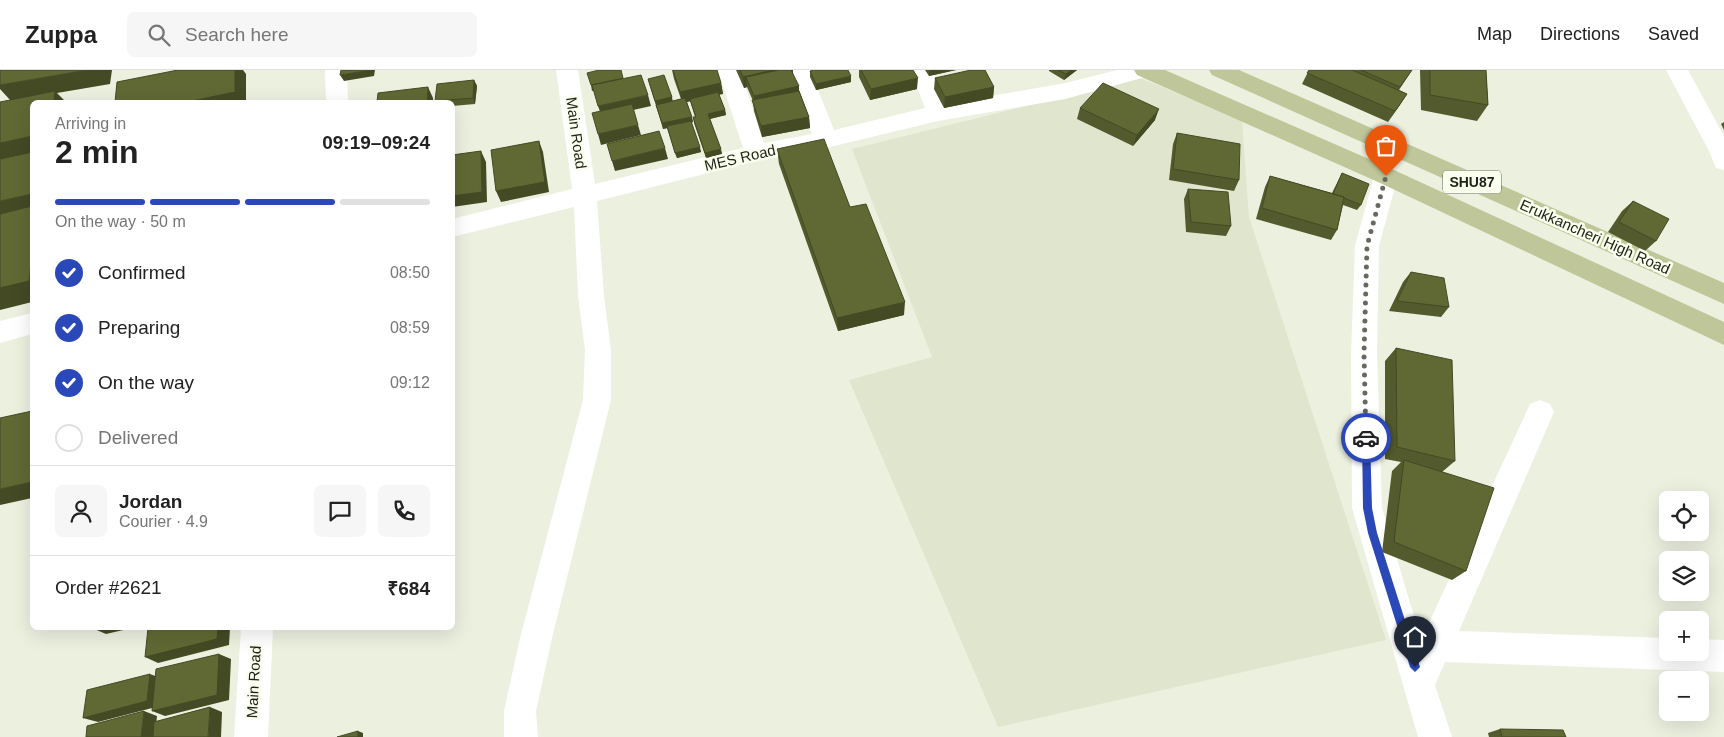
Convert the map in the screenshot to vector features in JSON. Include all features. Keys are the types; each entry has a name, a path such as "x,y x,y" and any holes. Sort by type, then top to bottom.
{"main road":[{"name":"SHU87","path":"1145,70 1386,176 1724,334"},
{"name":"Erukkancheri High Road","path":"1220,70 1724,294"}],"street":[{"path":"336,70 337,100"},
{"name":"Main Road","path":"521,737 520,711 536,638 597,400 598,350 591,296 585,196 568,70"},
{"path":"729,70 756,153"},
{"path":"800,70 826,140"},
{"path":"921,70 938,113"},
{"name":"MES Road","path":"455,227 756,153 826,140 938,113 1065,91 1145,70"},
{"path":"1677,70 1722,151 1724,162"},
{"path":"1386,176 1367,246 1364,354 1367,508 1435,737"},
{"path":"0,332 30,324"},
{"path":"1420,683 1540,412"},
{"name":"Main Road","path":"251,737 257,630"},
{"path":"1435,646 1724,656"}],"shaded area":[{"path":"1140,78 1242,120 1249,217 1386,640 998,727 849,380 932,357 852,149"}],"building":[{"path":"0,70 87,70 0,85"},
{"path":"178,70 235,70 235,92 197,100 115,100 117,82"},
{"path":"341,70 371,70 340,75"},
{"path":"599,70 621,70 623,78 591,85 587,73"},
{"path":"673,70 717,70 721,83 680,92"},
{"path":"740,70 773,70 743,77"},
{"path":"779,70 791,70 799,86 754,96 746,77"},
{"path":"848,70 851,76 816,84 810,71"},
{"path":"861,70 913,70 918,78 871,89"},
{"path":"971,70 985,70 994,87 945,97 935,78"},
{"path":"1058,70 1071,70 1066,74"},
{"path":"1309,70 1352,70 1407,94 1395,111 1307,73"},
{"path":"1361,70 1412,70 1400,87"},
{"path":"1430,70 1486,70 1488,105 1430,95"},
{"path":"641,75 648,95 598,106 592,85"},
{"path":"664,75 672,97 655,101 648,79"},
{"path":"474,80 473,98 435,100 437,84"},
{"path":"1103,83 1159,109 1137,135 1080,108"},
{"path":"428,87 427,100 377,100 378,93"},
{"path":"55,91 54,100 30,100 30,136 0,143 0,102"},
{"path":"799,91 809,117 761,126 752,100"},
{"path":"718,92 725,110 708,114 721,149 705,153 693,117 696,117 690,99"},
{"path":"685,98 692,117 662,123 656,105"},
{"path":"632,104 638,125 598,134 592,113"},
{"path":"691,121 700,147 675,153 667,126"},
{"path":"659,131 665,148 612,161 607,144"},
{"path":"1177,133 1240,144 1239,180 1173,169"},
{"path":"824,139 850,207 866,204 905,302 837,318 777,149"},
{"path":"539,141 545,182 496,191 491,150"},
{"path":"481,151 482,192 455,196 455,155"},
{"path":"30,152 30,194 0,201 0,159"},
{"path":"1342,173 1369,184 1361,205 1333,194"},
{"path":"1270,176 1344,197 1337,230 1262,208"},
{"path":"1188,189 1228,192 1231,226 1191,222"},
{"path":"1633,201 1669,219 1656,241 1619,222"},
{"path":"30,206 29,281 0,288 0,214"},
{"path":"1411,272 1444,278 1449,307 1397,301"},
{"path":"1396,348 1452,360 1455,461 1397,447"},
{"path":"30,411 30,482 0,489 0,418"},
{"path":"1404,460 1494,488 1466,571 1394,542"},
{"path":"148,630 218,630 217,639 145,657"},
{"path":"219,654 217,695 152,711 156,669"},
{"path":"150,674 147,701 83,718 87,690"},
{"path":"210,707 208,737 153,737 154,722"},
{"path":"144,711 141,737 86,737 87,726"},
{"path":"1500,729 1563,730 1566,737 1502,737"},
{"path":"358,731 358,737 337,737"}],"way so far":[{"path":"1366,438 1364,354 1367,246 1386,176"}],"route":[{"path":"1366,438 1367,508 1415,667"}]}
